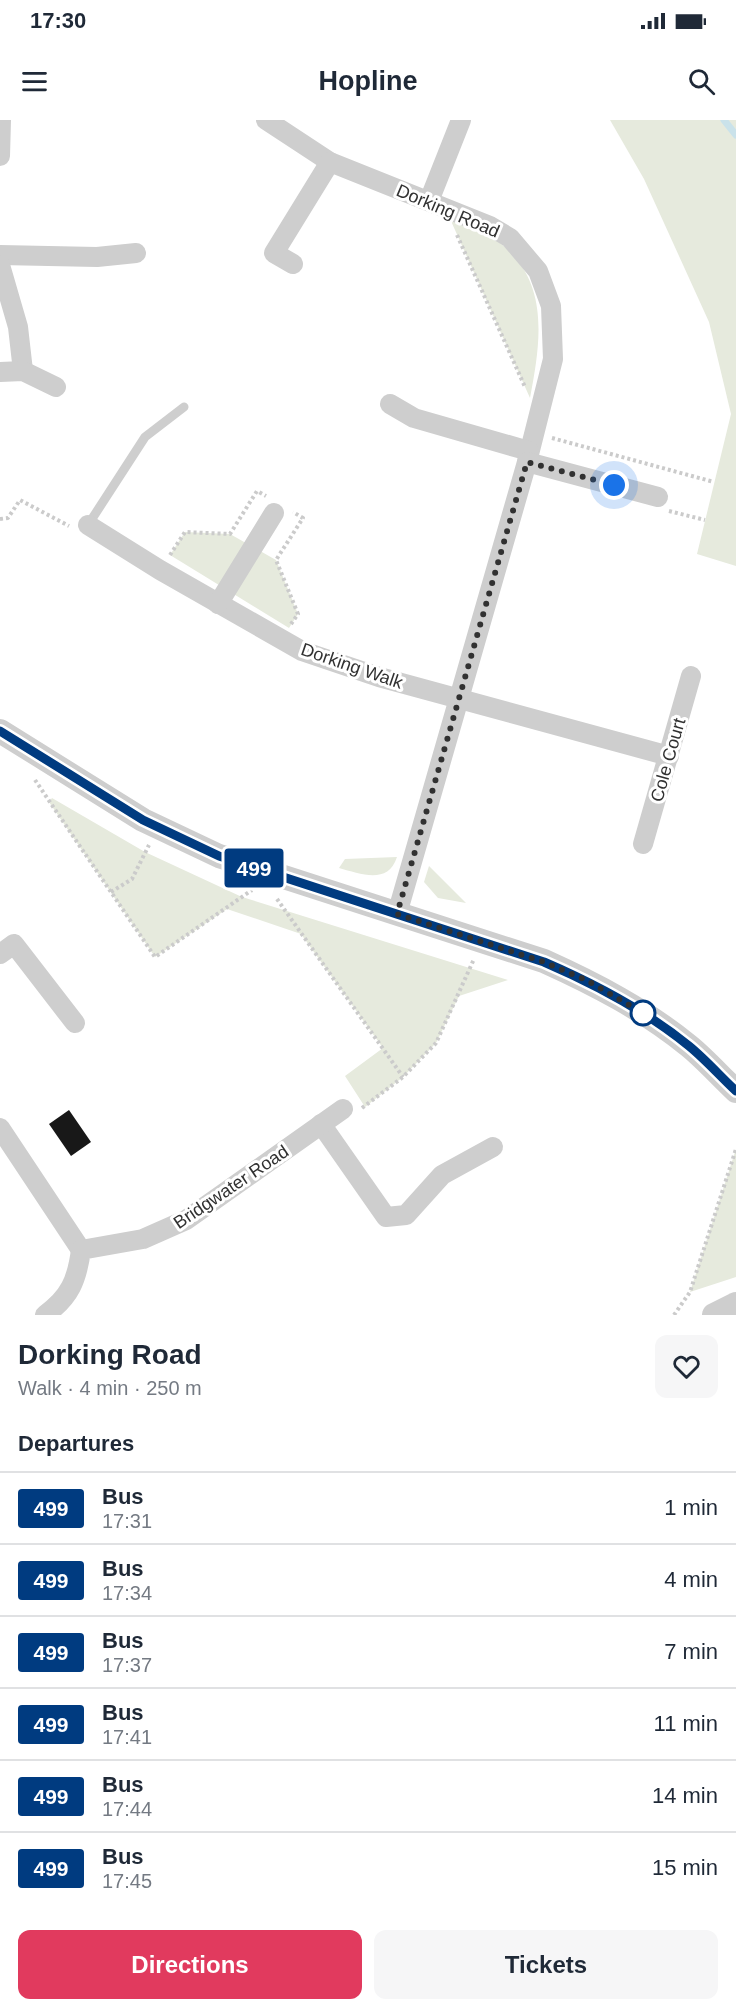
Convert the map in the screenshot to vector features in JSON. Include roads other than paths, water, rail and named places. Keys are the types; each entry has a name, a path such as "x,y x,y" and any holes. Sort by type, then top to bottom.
{"street":[{"path":"0,156 1,120"},
{"name":"Dorking Road","path":"266,120 330,162 490,225 510,238 538,271 551,306 553,359 532,441 397,914"},
{"path":"437,204 461,120"},
{"path":"293,264 274,253 330,162"},
{"path":"0,255 97,257 136,253"},
{"path":"0,265 18,327 23,371"},
{"path":"0,372 23,371 56,387"},
{"path":"390,404 414,418 532,441 658,497"},
{"path":"218,604 274,513"},
{"name":"Dorking Walk","path":"88,525 218,604 302,651 379,677 459,699"},
{"name":"Cole Court","path":"643,844 691,676"},
{"path":"459,699 669,756"},
{"path":"0,730 158,827 267,877 397,914 544,962 624,1000 689,1046 736,1090"},
{"path":"0,954 14,944 75,1023"},
{"name":"Bridgwater Road","path":"81,1250 143,1239 186,1220 325,1130 343,1109"},
{"path":"0,1128 81,1250 78,1275 72,1290 45,1315"},
{"path":"325,1130 386,1216 406,1215 442,1175 493,1147"},
{"path":"714,1315 736,1304"}],"lane":[{"path":"88,525 145,437 184,407"}],"waterway":[{"path":"724,120 736,135"}]}
